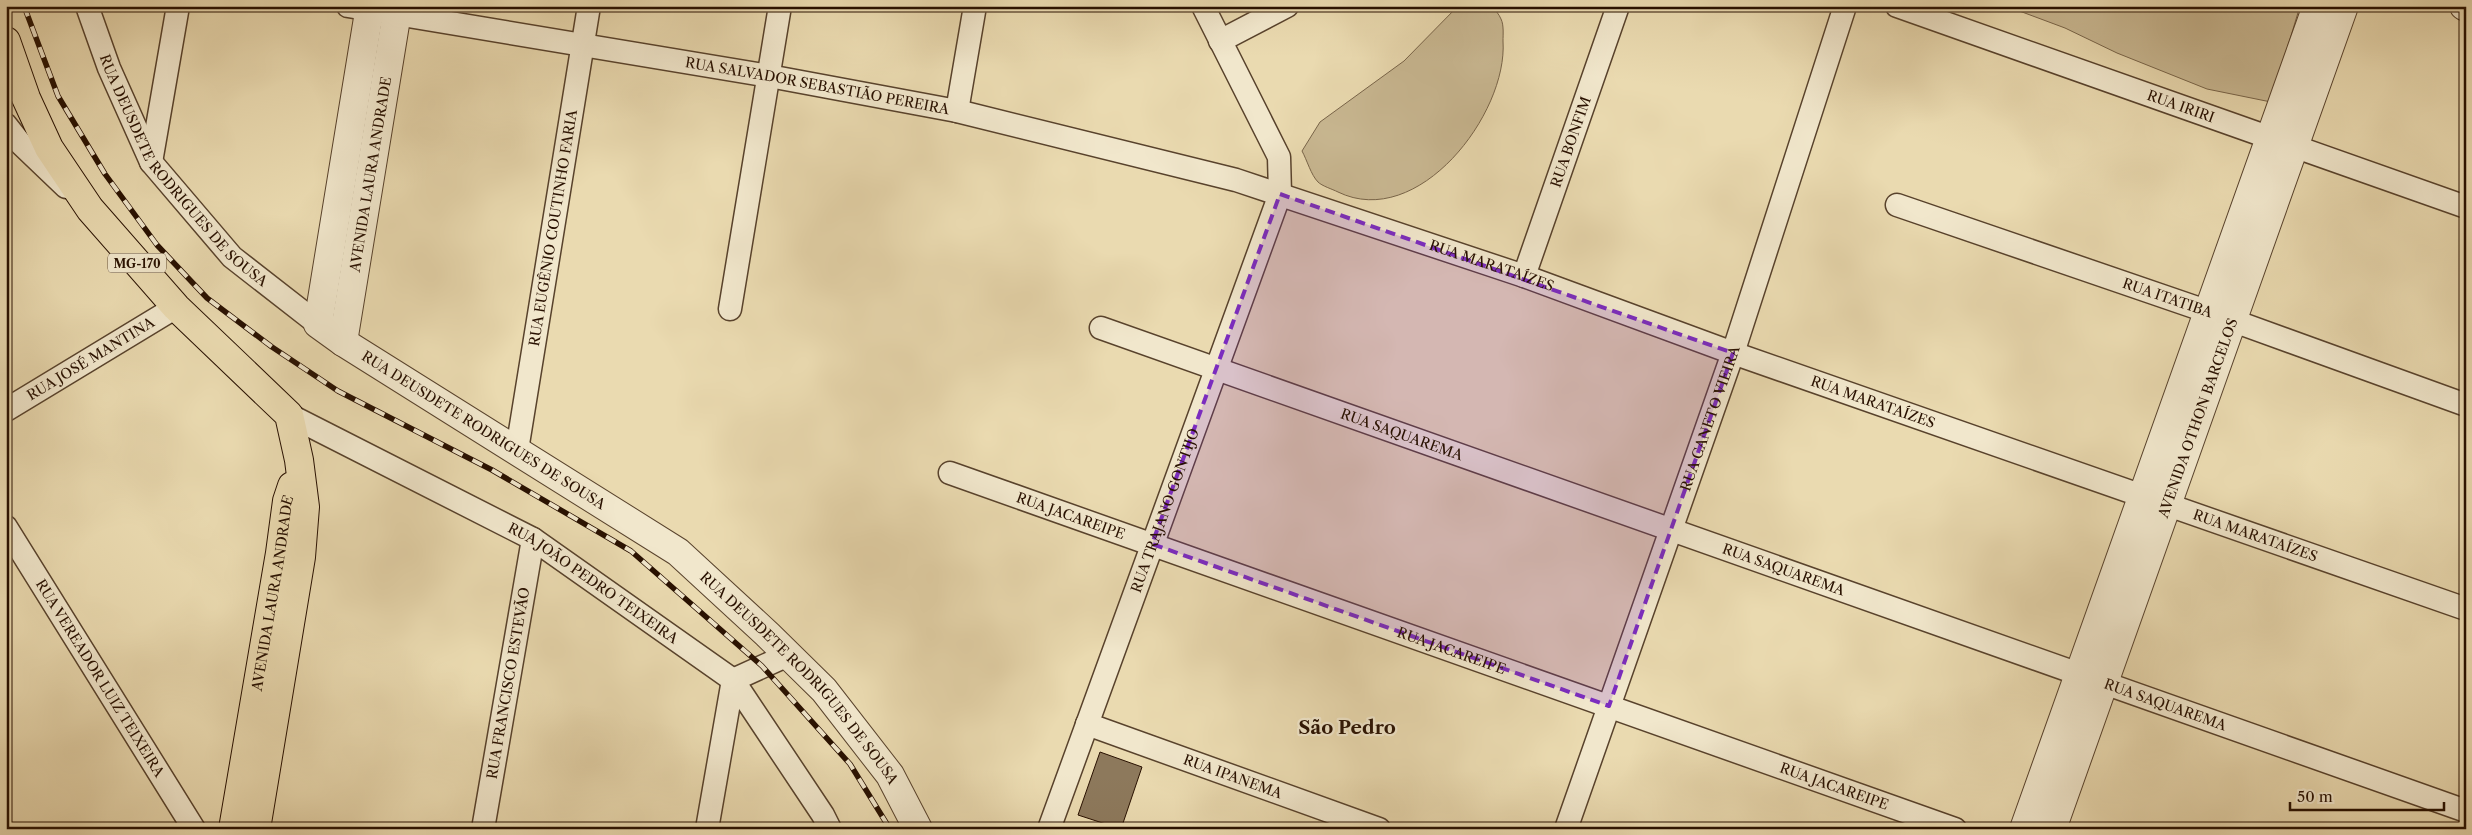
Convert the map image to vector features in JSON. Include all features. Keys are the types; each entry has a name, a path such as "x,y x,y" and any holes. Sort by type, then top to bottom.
{"main road":[{"name":"MG-170","path":"6,41 26,98 49,148 92,212 176,307 289,415"},
{"path":"289,415 299,460"},
{"name":"AVENIDA LAURA ANDRADE","path":"233,829 279,563 287,501 299,460"},
{"name":"AVENIDA LAURA ANDRADE","path":"256,829 301,557 305,507 299,460"}],"street":[{"name":"RUA DEUSDETE RODRIGUES DE SOUSA","path":"86,6 109,68 151,162 232,257 343,342 678,552 824,690 890,775 918,829"},
{"path":"151,162 178,6"},
{"name":"RUA EUGÊNIO COUTINHO FARIA","path":"517,450 589,6"},
{"path":"730,309 780,6"},
{"path":"957,111 975,6"},
{"path":"1203,6 1279,157 1280,194"},
{"path":"1220,41 1287,6"},
{"name":"RUA BONFIM","path":"1524,276 1618,6"},
{"name":"RUA CANETO VIEIRA","path":"1566,829 1733,353 1845,6"},
{"name":"RUA IRIRI","path":"1897,6 2466,207"},
{"name":"AVENIDA OTHON BARCELOS","path":"2221,317 2268,138 2316,6"},
{"name":"AVENIDA OTHON BARCELOS","path":"2024,829 2092,678 2221,317 2294,146 2344,6"},
{"name":"RUA SALVADOR SEBASTIÃO PEREIRA","path":"362,7 397,10 582,45 769,76 957,111 1236,180 1280,194"},
{"name":"AVENIDA LAURA ANDRADE","path":"318,324 362,7"},
{"name":"AVENIDA LAURA ANDRADE","path":"343,342 397,10"},
{"path":"6,125 21,144 92,212"},
{"name":"RUA MARATAÍZES","path":"1280,194 1524,276 1733,353 2466,610"},
{"name":"RUA TRAJANO GONTIJO","path":"1049,829 1215,368 1280,194"},
{"name":"RUA ITATIBA","path":"1897,205 2221,317 2466,406"},
{"name":"RUA JOSÉ MANTINA","path":"6,410 176,307"},
{"name":"RUA SAQUAREMA","path":"1101,328 2466,811"},
{"name":"RUA JOÃO PEDRO TEIXEIRA","path":"289,415 533,539 733,680 823,815 830,829"},
{"name":"RUA JACAREIPE","path":"950,473 1955,829"},
{"name":"RUA VEREADOR LUIZ TEIXEIRA","path":"6,527 194,829"},
{"name":"RUA FRANCISCO ESTEVÃO","path":"483,829 533,539"},
{"path":"707,829 733,680 788,655"},
{"name":"AVENIDA OTHON BARCELOS","path":"2052,829 2092,678"},
{"name":"RUA IPANEMA","path":"1087,724 1379,829"}],"highlighted area":[{"path":"1280,194 1733,353 1609,706 1152,544"}],"shaded area":[{"path":"1458,6 1492,6 1500,17 1503,27 1501,70 1491,101 1474,131 1452,159 1427,181 1398,195 1368,200 1338,192 1320,183 1313,175 1302,151 1320,122 1404,61"},
{"path":"2006,6 2300,6 2271,102 2207,89 2117,53 2065,28"}],"building":[{"path":"1100,752 1142,767 1121,829 1078,815"}],"railway":[{"path":"24,6 58,96 105,174 157,245 207,298 272,347 338,391 492,470 631,551 762,666 850,764 890,829"}],"district":[{"name":"São Pedro","path":"1347,727"}]}
